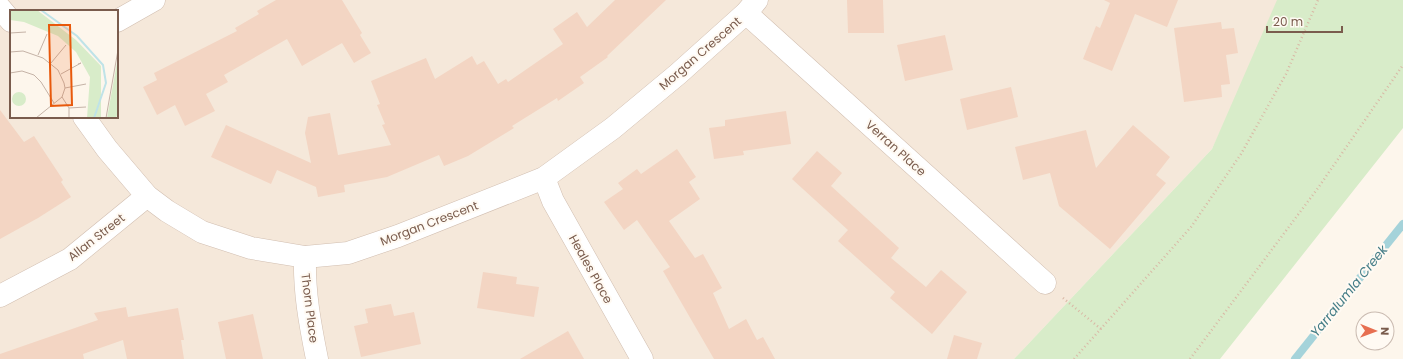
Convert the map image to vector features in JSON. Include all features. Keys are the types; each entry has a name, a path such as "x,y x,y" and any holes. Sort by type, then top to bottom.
{"street":[{"path":"118,20 154,0"},
{"name":"Morgan Crescent","path":"85,118 107,149 147,196 202,232 252,248 305,257 348,253 398,236 544,178 613,128 678,74 752,7"},
{"name":"Verran Place","path":"752,7 1045,283"},
{"path":"0,8 10,20"},
{"name":"Heales Place","path":"544,178 553,201 642,359"},
{"name":"Allan Street","path":"0,296 70,260 147,196"},
{"name":"Thorn Place","path":"305,257 304,281 317,359"}],"path":[{"path":"1074,359 1191,227 1242,154 1286,74 1318,0"},
{"path":"1190,359 1318,188 1403,65"},
{"path":"1045,283 1101,329"}],"shaded area":[{"path":"0,0 1282,0 1212,149 1014,359 0,359"}],"green space":[{"path":"1277,0 1403,0 1403,128 1220,359 1014,359 1212,149"}],"building":[{"path":"276,0 342,0 362,33 360,35 371,53 354,63 342,43 302,66 287,39 224,75 228,82 206,94 215,111 185,126 175,105 157,115 143,87 157,80 154,73 237,31 235,28 259,14 257,11"},
{"path":"615,0 666,0 607,56 608,57 580,77 584,83 558,101 557,98 512,126 514,128 468,156 444,166 439,155 387,177 344,185 345,192 318,197 316,187 277,170 271,184 211,157 226,125 311,163 305,133 308,117 330,113 338,155 391,145 382,125 385,124 377,105 380,104 371,81 426,58 435,79 472,56 477,65 484,61 498,84 506,79 508,82 563,44 553,29 577,12 587,27"},
{"path":"847,0 883,0 884,33 848,33"},
{"path":"1104,0 1178,0 1167,27 1135,14 1112,71 1083,59 1096,26 1100,28 1110,3"},
{"path":"1221,22 1222,29 1234,28 1238,53 1226,55 1230,84 1221,85 1222,97 1184,102 1174,28"},
{"path":"945,35 953,70 905,81 897,45"},
{"path":"1011,87 1018,117 967,130 960,99"},
{"path":"0,110 24,142 34,136 63,180 61,182 71,197 38,218 0,239"},
{"path":"786,111 791,144 743,151 744,155 714,159 709,128 725,126 725,120"},
{"path":"1133,125 1170,157 1156,175 1166,183 1110,249 1059,206 1050,173 1023,180 1015,147 1086,130 1096,168"},
{"path":"677,149 696,177 689,182 700,199 669,221 695,258 703,254 722,288 713,293 729,329 746,319 757,340 763,337 775,359 714,359 663,271 670,267 637,220 624,230 604,202 623,189 618,183 637,169 641,174"},
{"path":"817,151 842,173 831,186 899,248 891,258 926,287 941,270 967,292 932,334 890,298 895,292 838,241 848,230 792,179"},
{"path":"483,272 517,277 516,284 539,287 534,317 477,308"},
{"path":"391,304 394,316 414,312 421,344 361,357 354,326 368,323 365,309"},
{"path":"126,307 128,317 178,308 184,340 181,340 184,359 127,359 123,340 83,354 84,359 0,359 0,354 98,320 94,313"},
{"path":"253,314 263,359 226,359 218,322"},
{"path":"568,331 584,359 520,359"},
{"path":"954,335 982,343 977,359 947,359"}],"waterway":[{"name":"Yarralumla Creek","path":"1295,359 1403,224"}]}
